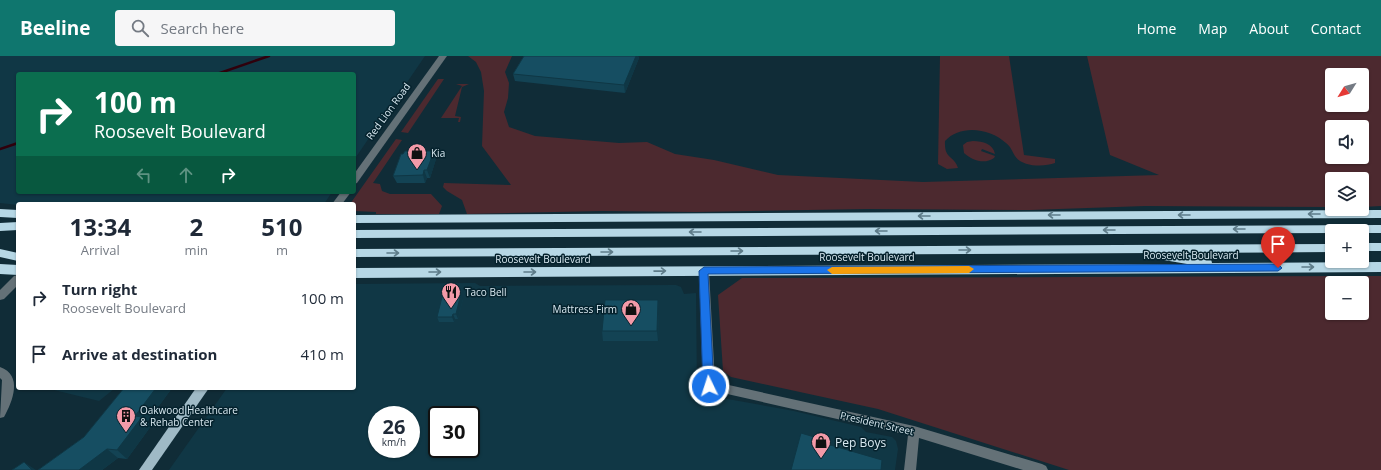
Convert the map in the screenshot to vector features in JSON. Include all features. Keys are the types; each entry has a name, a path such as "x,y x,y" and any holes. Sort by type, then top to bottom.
{"highway":[{"path":"0,213 16,214"},
{"path":"356,219 1381,214"},
{"path":"933,231 1014,216"},
{"path":"568,218 661,233"},
{"path":"0,228 16,226"},
{"path":"0,228 16,230"},
{"path":"356,234 933,231 1379,231"},
{"path":"1369,248 1381,247"},
{"path":"0,248 16,250"},
{"name":"Roosevelt Boulevard","path":"356,253 1325,248"},
{"path":"1117,249 1248,268"},
{"path":"0,253 16,257"},
{"name":"Roosevelt Boulevard","path":"356,273 1381,267"},
{"path":"0,269 16,270"}],"main road":[{"path":"145,470 202,390"}],"street":[{"name":"Red Lion Road","path":"356,178 443,56"},
{"name":"President Street","path":"704,271 709,386 914,432 1042,470"},
{"path":"0,296 16,281"},
{"path":"0,372 8,378 8,390 4,407 0,413"},
{"path":"910,470 914,432"}],"shaded area":[{"path":"0,56 425,56 356,157 356,72 16,72 16,194 331,194 325,202 16,202 16,205 0,203"},
{"path":"468,56 512,56 505,72 509,83 508,98 504,112 509,127 535,136 619,143 647,142 675,154 714,160 778,175 923,182 1159,175 1110,155 1087,56 1381,56 1381,206 1369,207 1369,172 1325,172 1325,207 1145,206 1030,210 868,209 696,212 602,211 467,214 462,200 447,191 443,187 444,183 511,185 482,146 484,91 481,72 476,62"},
{"path":"940,56 1009,56 1024,155 1055,159 1055,163 1045,165 1028,164 1018,160 1008,145 992,134 984,131 967,130 951,136 945,141 946,151 958,168 947,169 938,164"},
{"path":"438,79 444,79 408,133 401,132"},
{"path":"456,84 469,84 462,87 455,116 461,117 460,122 458,122 459,118 441,118 462,86"},
{"path":"396,139 402,140 373,183 380,184 382,191 390,194 431,194 442,206 439,214 376,214 376,212 356,211 356,202 351,202"},
{"path":"967,142 984,142 990,145 995,154 982,149 981,151 995,156 994,158 986,161 978,161 964,153 963,145"},
{"path":"1325,276 1325,320 1369,320 1369,276 1381,276 1381,470 1069,470 878,409 731,377 723,371 718,295 742,278"},
{"path":"475,283 480,286 676,285 681,287 684,294 696,293 697,390 705,395 794,411 861,427 866,432 892,437 896,441 898,449 895,470 169,470 226,390 356,390 356,284"},
{"path":"54,390 113,390 99,401"}],"building":[{"path":"524,56 636,56 624,85 513,74"},
{"path":"405,151 434,151 427,170 424,170 423,175 393,176 401,154"},
{"name":"Taco Bell","path":"443,293 461,293 456,314 453,314 452,317 437,317"},
{"name":"Mattress Firm","path":"605,300 658,300 657,331 602,331"},
{"path":"122,390 154,390 135,416 142,417 117,450 107,449 79,470 38,470 84,437"},
{"name":"Pep Boys","path":"801,433 821,439 820,442 882,460 881,470 791,470"},
{"path":"24,462 32,470 12,470"}],"waterway":[{"path":"223,72 269,56"},
{"path":"0,149 16,144"}],"slow traffic":[{"path":"832,270 969,269"}],"place":[{"name":"Kia","path":"417,170"},
{"name":"Taco Bell","path":"451,309"},
{"name":"Mattress Firm","path":"631,326"},
{"name":"Oakwood Healthcare & Rehab Center","path":"126,433"},
{"name":"Pep Boys","path":"821,459"}],"route":[{"path":"709,386 706,347 704,271 1278,268"}]}
